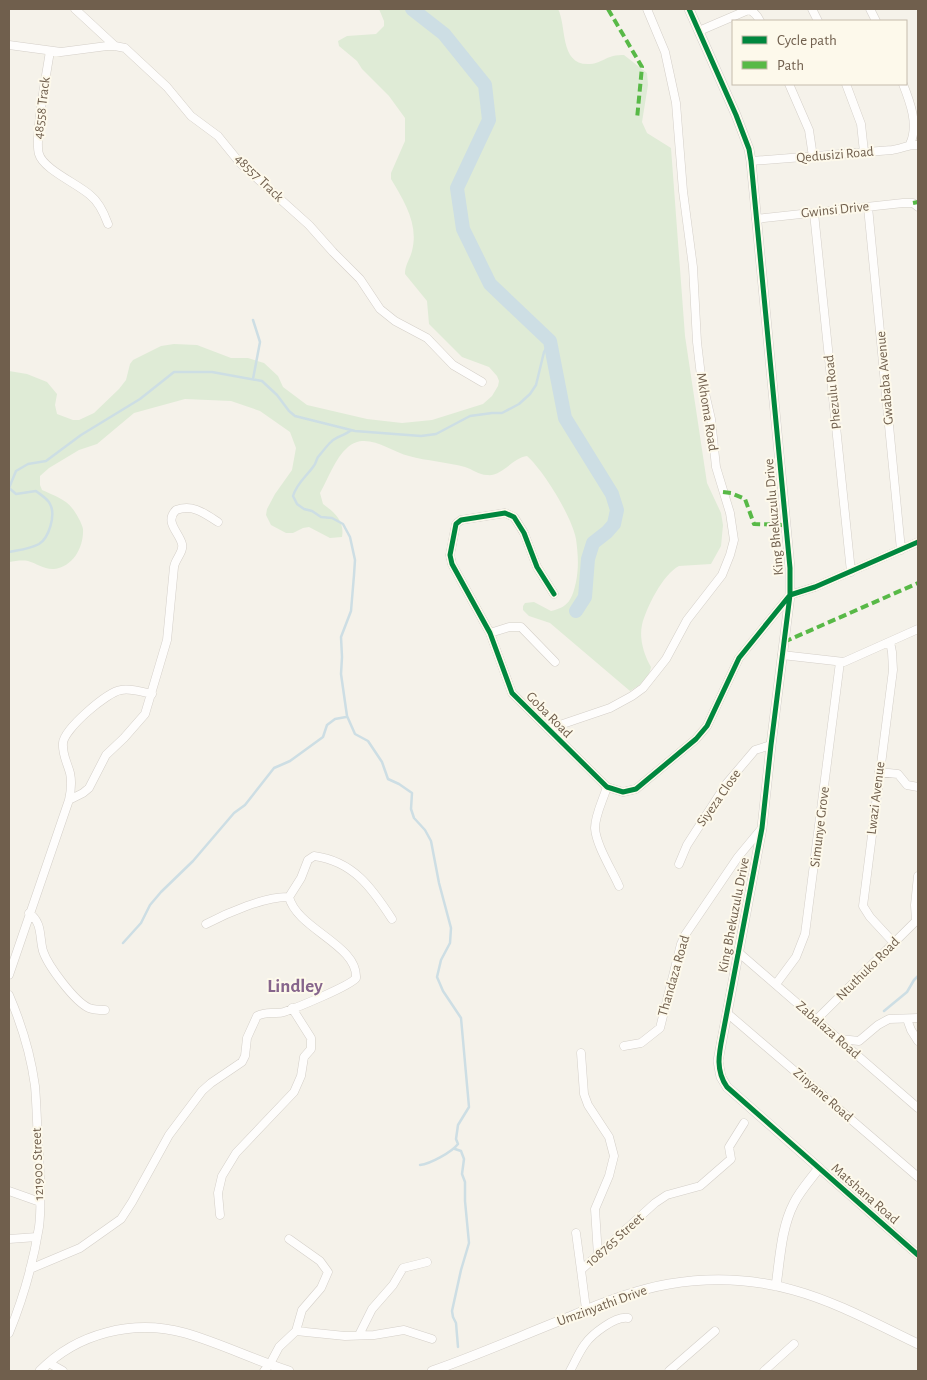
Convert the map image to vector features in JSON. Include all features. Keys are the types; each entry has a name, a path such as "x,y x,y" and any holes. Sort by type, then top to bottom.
{"street":[{"name":"48557 Track","path":"75,9 115,46 121,46 129,51 167,87 191,116 218,136 240,163 309,225 337,257 360,279 380,310 395,321 427,338 453,365 482,382"},
{"name":"Mkhoma Road","path":"548,729 610,708 643,688 666,659 687,620 722,575 734,540 730,513 716,467 711,416 701,376 697,342 693,267 676,103 665,52 647,9"},
{"name":"King Bhekuzulu Drive","path":"689,9 749,149 790,568 790,594 762,828 726,1013 718,1061 719,1072 727,1087 819,1168"},
{"path":"699,31 748,10 756,14 759,20"},
{"path":"9,45 50,51 73,51 115,46"},
{"name":"48558 Track","path":"50,51 39,134 39,155 45,164 93,197 104,212 108,224"},
{"path":"789,85 809,130 813,157"},
{"path":"846,85 861,124 864,152"},
{"path":"903,85 909,100 914,125 914,145"},
{"name":"Qedusizi Road","path":"751,161 892,150 914,145"},
{"name":"Gwinsi Drive","path":"756,218 903,203 916,205"},
{"name":"Gwababa Avenue","path":"868,207 901,550"},
{"name":"Phezulu Road","path":"814,213 851,572"},
{"path":"69,800 90,788 106,756 143,716 149,697 152,694 167,640 174,567 182,546 171,523 172,516 176,510 191,508 197,509 218,522"},
{"name":"Goba Road","path":"554,594 537,567 524,533 514,517 505,513 461,520 454,526 451,561 490,633 512,693 607,787"},
{"path":"619,886 598,842 595,827 607,787 623,792 640,787 700,735 707,726 739,658 790,594 815,587 918,542"},
{"path":"490,633 505,627 520,627 555,662"},
{"path":"782,655 840,662 847,661 918,629"},
{"name":"Lwazi Avenue","path":"890,642 893,670 863,906 870,918 894,943"},
{"name":"Simunye Grove","path":"776,984 796,957 805,934 840,662"},
{"path":"9,975 69,800 70,774 63,751 64,740 67,734 73,725 108,695 121,690 132,689 152,694"},
{"name":"Siyeza Close","path":"679,864 686,845 727,783 755,750 771,744"},
{"path":"879,772 898,774 907,785 918,787"},
{"name":"Thandaza Road","path":"624,1046 641,1043 660,1028 685,934 738,857 762,828"},
{"path":"30,1269 80,1248 121,1219 169,1135 202,1091 242,1062 249,1034 257,1016 272,1012 285,1012 354,981 356,970 334,942 299,915 291,904 289,896 301,878 308,860 314,856 322,857 352,870 374,893 392,919"},
{"path":"917,920 915,905 918,876"},
{"path":"206,924 221,916 258,903 276,897 289,896"},
{"path":"29,913 38,922 43,951 72,994 90,1009 105,1010"},
{"name":"Ntuthuko Road","path":"817,1020 917,920"},
{"name":"Zabalaza Road","path":"738,952 918,1108"},
{"name":"121900 Street","path":"9,995 21,1027 32,1069 40,1202 40,1220 30,1269 22,1302 9,1333"},
{"path":"220,1216 218,1193 222,1176 236,1153 294,1092 301,1076 304,1057 311,1049 311,1038 292,1008"},
{"name":"Zinyane Road","path":"726,1013 768,1046 918,1177"},
{"path":"840,1039 859,1041 878,1025 889,1019 918,1018"},
{"path":"907,1019 918,1041"},
{"path":"581,1053 584,1094 588,1105 609,1137 614,1156 609,1176 595,1210 598,1256"},
{"name":"108765 Street","path":"586,1309 581,1270 655,1203 667,1195 700,1186 719,1171 731,1159 729,1148 744,1123"},
{"path":"776,1286 783,1238 790,1213 798,1196 819,1168"},
{"name":"Matshana Road","path":"819,1168 918,1256"},
{"path":"9,1191 40,1202"},
{"path":"576,1233 581,1270"},
{"path":"9,1239 37,1237"},
{"path":"267,1368 279,1347 296,1331 302,1310 321,1288 328,1271 320,1261 289,1239"},
{"path":"359,1335 372,1309 393,1285 403,1268 427,1262"},
{"name":"Umzinyathi Drive","path":"432,1371 586,1309 643,1290 682,1282 728,1281 776,1286 821,1299 918,1344"},
{"path":"570,1371 587,1341 614,1321 620,1318 628,1318"},
{"path":"40,1371 71,1347 94,1336 124,1329 144,1328 187,1334 267,1368 289,1371"},
{"path":"296,1331 345,1336 374,1335 404,1330 432,1339"},
{"path":"668,1371 715,1331"},
{"path":"764,1371 794,1344"},
{"path":"49,1363 63,1371"}],"green space":[{"path":"379,9 558,9 566,44 573,59 580,63 590,64 610,57 624,55 647,73 648,85 642,122 647,133 671,148 685,336 707,483 721,513 723,525 721,546 711,564 679,566 667,576 656,592 647,610 641,630 643,647 651,667 650,671 644,681 630,691 550,623 529,616 523,610 525,603 534,602 551,611 566,605 573,593 578,566 576,539 569,519 549,483 527,456 522,457 497,473 487,475 458,465 402,454 370,441 355,443 348,447 339,457 320,493 323,504 335,514 342,526 342,537 330,538 309,527 293,533 286,533 271,525 266,515 275,494 292,470 296,448 290,432 260,411 231,401 185,399 134,413 97,444 79,450 49,468 40,476 42,490 66,502 79,518 83,529 82,543 72,560 54,569 28,561 9,562 9,371 27,374 47,382 57,394 55,405 57,414 73,420 79,420 94,413 119,389 126,380 130,364 133,360 161,346 174,344 197,345 231,358 248,358 264,363 278,376 283,387 307,405 367,419 402,423 432,420 483,404 492,396 498,386 497,376 489,367 462,357 429,324 427,301 405,274 414,241 412,222 401,196 391,179 391,173 405,141 405,118 389,96 362,69 357,61 339,46 338,41 347,36 376,34 384,26"}],"waterway":[{"path":"412,9 444,34 485,85 489,120 457,188 463,229 490,284 550,341 565,418 612,494 617,510 614,524 593,543 588,559 585,597 576,611"},
{"path":"253,320 260,342 253,379"},
{"path":"9,552 39,544 46,537 52,520 52,509 49,502 36,491 16,494 9,488 16,471 28,464 46,461 81,435 140,399 174,372 212,372 262,381 295,416 355,431 421,436 436,434 470,416 502,413 519,404 530,394 536,385 544,352 550,341"},
{"path":"351,430 335,438 328,445 299,484 293,496 297,504 304,509 312,511 321,517 332,518 343,524 350,537 355,560 351,611 341,637 341,674 347,716 355,734 368,741 382,762 388,779 412,793 411,809 414,818 425,830 431,841 439,883 451,928 450,943 441,960 437,977 443,991 461,1018 469,1107 458,1125 456,1139 458,1144 441,1157 420,1165"},
{"path":"123,943 141,923 150,905 161,892 193,861 234,813 245,805 274,768 290,761 323,737 327,725 335,719 346,717"},
{"path":"884,1011 907,992 918,976"},
{"path":"455,1149 461,1151 464,1159 462,1174 465,1182 469,1243 452,1311 456,1323 458,1347"}],"marked path":[{"path":"608,9 642,67 637,119"},
{"path":"913,203 918,202"},
{"path":"723,492 745,499 754,524 786,525"},
{"path":"784,642 918,583"}],"cycle path":[{"path":"689,9 749,149 790,568 790,595 762,828 720,1047 719,1068 727,1087 918,1255"},
{"path":"554,594 537,567 524,533 514,517 505,513 461,520 456,524 450,555 452,564 490,633 512,693 607,787 623,792 636,789 696,739 707,726 739,658 790,595 815,587 918,542"}],"district":[{"name":"Lindley","path":"295,986"}]}
